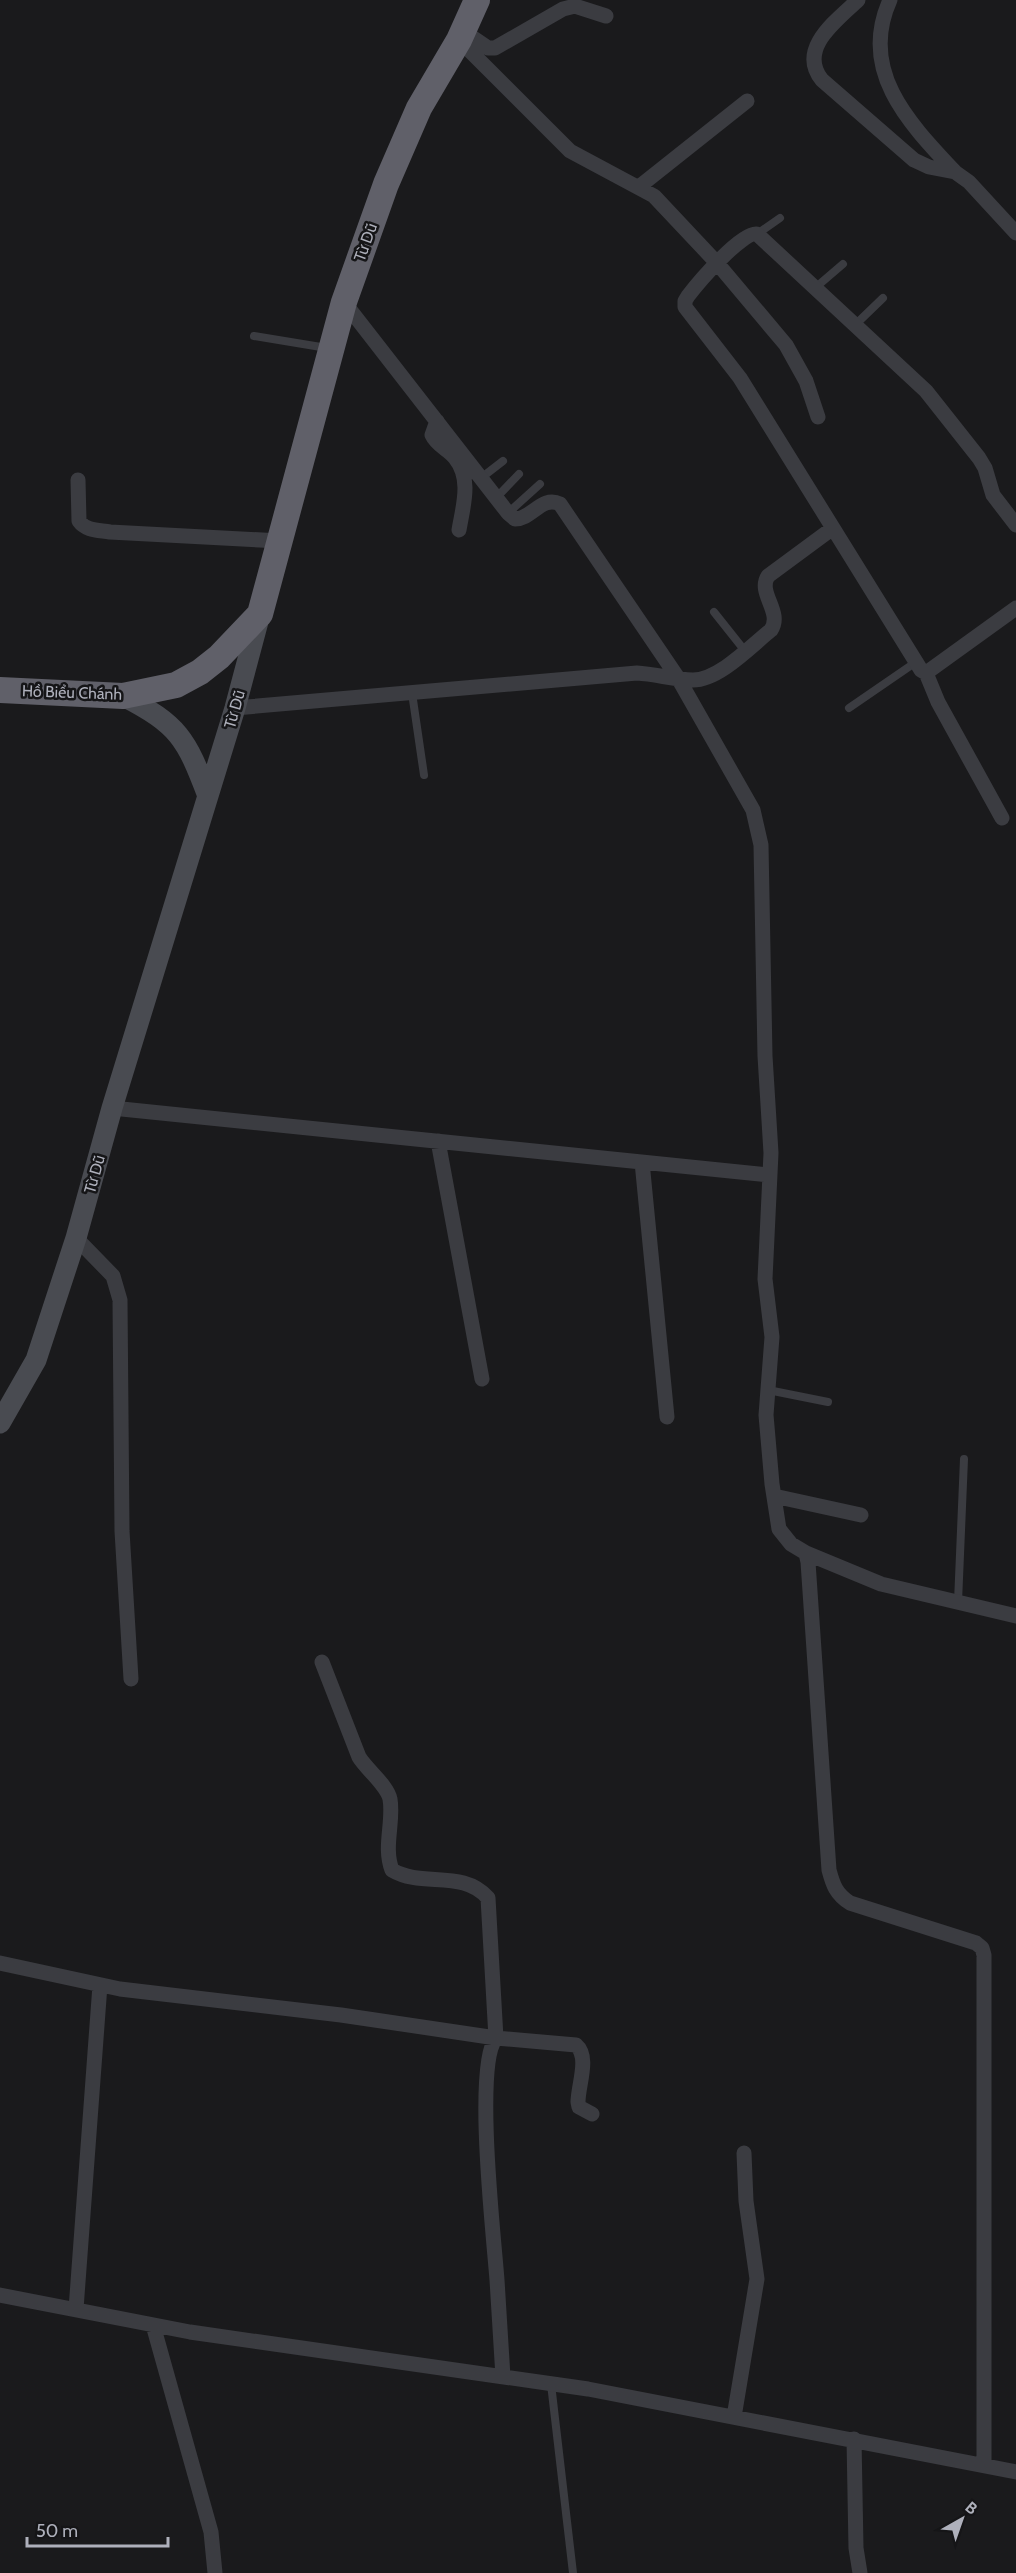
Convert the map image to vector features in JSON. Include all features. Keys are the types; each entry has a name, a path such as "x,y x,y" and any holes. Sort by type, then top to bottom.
{"highway":[{"name":"Từ Dũ","path":"260,614 344,302 386,184 415,119 461,35 477,0"},
{"name":"Hồ Biểu Chánh","path":"0,690 123,696 176,685 201,672 219,657 260,614"}],"main road":[{"name":"Từ Dũ","path":"0,1423 36,1360 76,1238 112,1108 235,708 260,614"},
{"path":"123,696 160,716 182,739 196,765 208,796"}],"street":[{"path":"856,0 816,44 812,57 814,71 914,160 929,167 955,172"},
{"path":"890,0 885,10 879,48 886,85 909,120 955,172 969,182 1016,233"},
{"path":"461,35 488,48 495,48 563,9 575,6 606,16"},
{"path":"461,35 570,151 640,186 654,196 717,263 796,360 818,417"},
{"path":"640,186 747,101"},
{"path":"1002,818 921,668 740,378 686,307 685,301 688,296 717,263 749,235 757,234 933,399 979,458 985,468 993,495 1016,525"},
{"path":"344,302 508,513 515,519 522,519 547,502 554,501 560,504 678,678 753,810 758,823 761,845 765,1056 771,1153 765,1250 765,1279 771,1322 766,1415 779,1529 807,1563 881,1584 1016,1616"},
{"path":"437,421 432,435 435,442 455,458 466,486 459,530"},
{"path":"78,480 79,521 83,526 91,529 280,541"},
{"path":"235,708 637,673 693,680 705,678 717,673 771,630 775,624 775,616 764,581 833,528"},
{"path":"921,668 1016,608"},
{"path":"112,1108 769,1175"},
{"path":"438,1141 482,1379"},
{"path":"642,1162 667,1417"},
{"path":"76,1238 113,1276 120,1300 122,1531 131,1679"},
{"path":"774,1496 861,1515"},
{"path":"807,1563 829,1870 833,1887 840,1897 850,1903 976,1943 982,1948 984,1955 984,2464"},
{"path":"322,1662 359,1757 368,1771 384,1785 390,1799 388,1844 392,1870 414,1878 458,1881 475,1887 488,1898 496,2038 490,2052 486,2163 503,2377"},
{"path":"0,1964 100,1985 341,2015 496,2038 576,2045 581,2049 584,2059 579,2107 592,2114"},
{"path":"76,2309 100,1985"},
{"path":"734,2417 757,2279 746,2201 744,2153"},
{"path":"0,2295 153,2325 551,2384 854,2439 1016,2472"},
{"path":"153,2325 210,2532 215,2573"},
{"path":"854,2439 856,2548 860,2573"}],"lane":[{"path":"757,234 780,218"},
{"path":"815,288 843,264"},
{"path":"855,325 883,298"},
{"path":"254,336 331,349"},
{"path":"481,478 503,460"},
{"path":"496,498 519,474"},
{"path":"508,513 540,484"},
{"path":"714,612 745,651"},
{"path":"849,708 921,668"},
{"path":"412,693 424,775"},
{"path":"768,1390 828,1402"},
{"path":"958,1602 964,1459"},
{"path":"551,2384 573,2573"}]}
